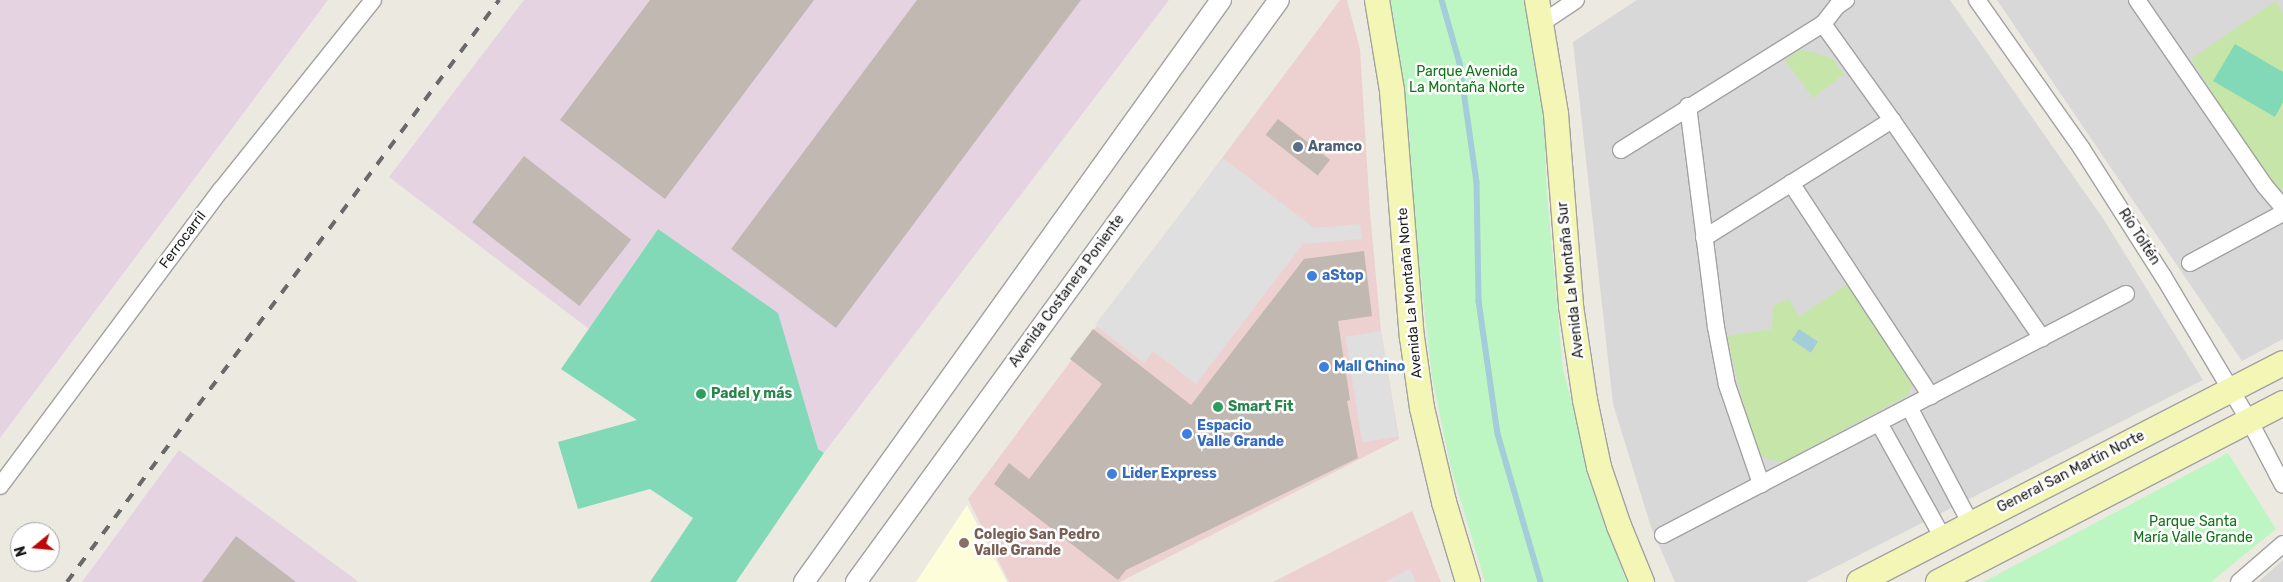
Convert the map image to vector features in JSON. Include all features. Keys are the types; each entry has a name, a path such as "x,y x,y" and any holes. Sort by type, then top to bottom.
{"main road":[{"name":"Avenida La Montaña Norte","path":"1377,0 1392,91 1412,337 1422,408 1441,492 1468,582"},
{"name":"Avenida La Montaña Sur","path":"1537,0 1556,114 1571,306 1586,400 1600,467 1619,526 1642,582"},
{"name":"General San Martín Norte","path":"1859,582 2283,363"},
{"path":"1938,582 2283,403"}],"street":[{"name":"Ferrocarril","path":"0,486 221,190 373,0"},
{"path":"804,582 1221,0"},
{"name":"Avenida Costanera Poniente","path":"856,582 1279,0"},
{"path":"1542,23 1576,0"},
{"path":"1621,150 1688,106 1823,24 1837,6 1846,0"},
{"name":"Río Toltén","path":"1977,0 2082,149 2163,276 2232,390 2283,486"},
{"path":"2137,0 2264,185 2283,208"},
{"path":"1823,24 1892,120 2042,338"},
{"path":"1688,106 1716,327 1727,385 1761,484"},
{"path":"1704,238 1892,120"},
{"path":"1791,183 1932,396"},
{"path":"2190,263 2283,213"},
{"path":"1663,535 2126,294"},
{"path":"1909,407 1971,524"},
{"path":"1879,423 1943,538"},
{"path":"2239,582 2283,544"}],"shaded area":[{"path":"0,0 328,0 0,438"},
{"path":"524,0 1169,0 824,453 818,449 657,230 589,329 389,177"},
{"path":"1340,0 1347,0 1360,49 1370,212 1381,331 1399,439 1120,582 1009,582 968,499"},
{"path":"1637,0 1950,0 2104,220 2203,380 1806,582 1675,582 1651,527 1613,404 1573,42"},
{"path":"1997,0 2283,0 2283,339 2242,361"},
{"path":"1223,158 1314,228 1360,224 1362,239 1303,244 1196,384 1153,351 1144,363 1095,325"},
{"path":"1381,331 1398,437 1362,442 1345,337"},
{"path":"179,450 359,582 82,582"},
{"name":"Colegio San Pedro Valle Grande","path":"967,505 1007,582 916,582"},
{"path":"1412,511 1441,582 1273,582"},
{"path":"2283,560 2283,582 2258,582 2274,568"},
{"path":"1410,569 1416,582 1385,582"}],"green space":[{"name":"Parque Avenida La Montaña Norte","path":"1375,0 1525,0 1542,70 1547,195 1563,370 1608,533 1627,582 1485,582 1451,468 1432,377 1409,176"},
{"path":"2275,1 2283,13 2283,190 2273,187 2191,59"},
{"path":"2235,44 2283,72 2283,102 2275,117 2213,81"},
{"path":"1801,49 1832,58 1844,74 1813,98 1785,60"},
{"name":"Padel y más","path":"658,229 778,313 818,449 824,453 736,582 650,582 693,518 650,489 578,509 558,442 637,420 561,369"},
{"path":"1849,283 1914,382 1908,395 1787,460 1779,462 1755,455 1727,336 1772,329 1773,306 1789,299 1799,317"},
{"name":"Parque Santa María Valle Grande","path":"2228,453 2276,529 2211,582 1983,582"}],"water":[{"path":"1799,329 1818,342 1811,353 1792,340"}],"building":[{"path":"650,0 814,0 665,199 560,120"},
{"path":"917,0 1081,0 836,328 731,249"},
{"name":"Aramco","path":"1278,119 1330,160 1318,175 1266,135"},
{"path":"524,156 631,240 579,306 472,222"},
{"name":"Espacio Valle Grande","path":"1364,251 1372,316 1338,321 1350,400 1347,401 1358,458 1126,570 1118,580 994,484 1009,463 1029,479 1102,384 1070,359 1093,329 1191,405 1304,259"},
{"path":"236,536 296,582 202,582"}],"waterway":[{"path":"1442,0 1460,63 1477,182 1479,301 1498,434 1541,582"}],"railway":[{"path":"67,582 499,0"}],"place":[{"name":"Aramco","path":"1298,147"},
{"name":"aStop","path":"1312,276"},
{"name":"Mall Chino","path":"1324,367"},
{"name":"Padel y más","path":"701,394"},
{"name":"Smart Fit","path":"1218,407"},
{"name":"Espacio Valle Grande","path":"1187,434"},
{"name":"Lider Express","path":"1112,474"},
{"name":"Colegio San Pedro Valle Grande","path":"964,543"}]}
